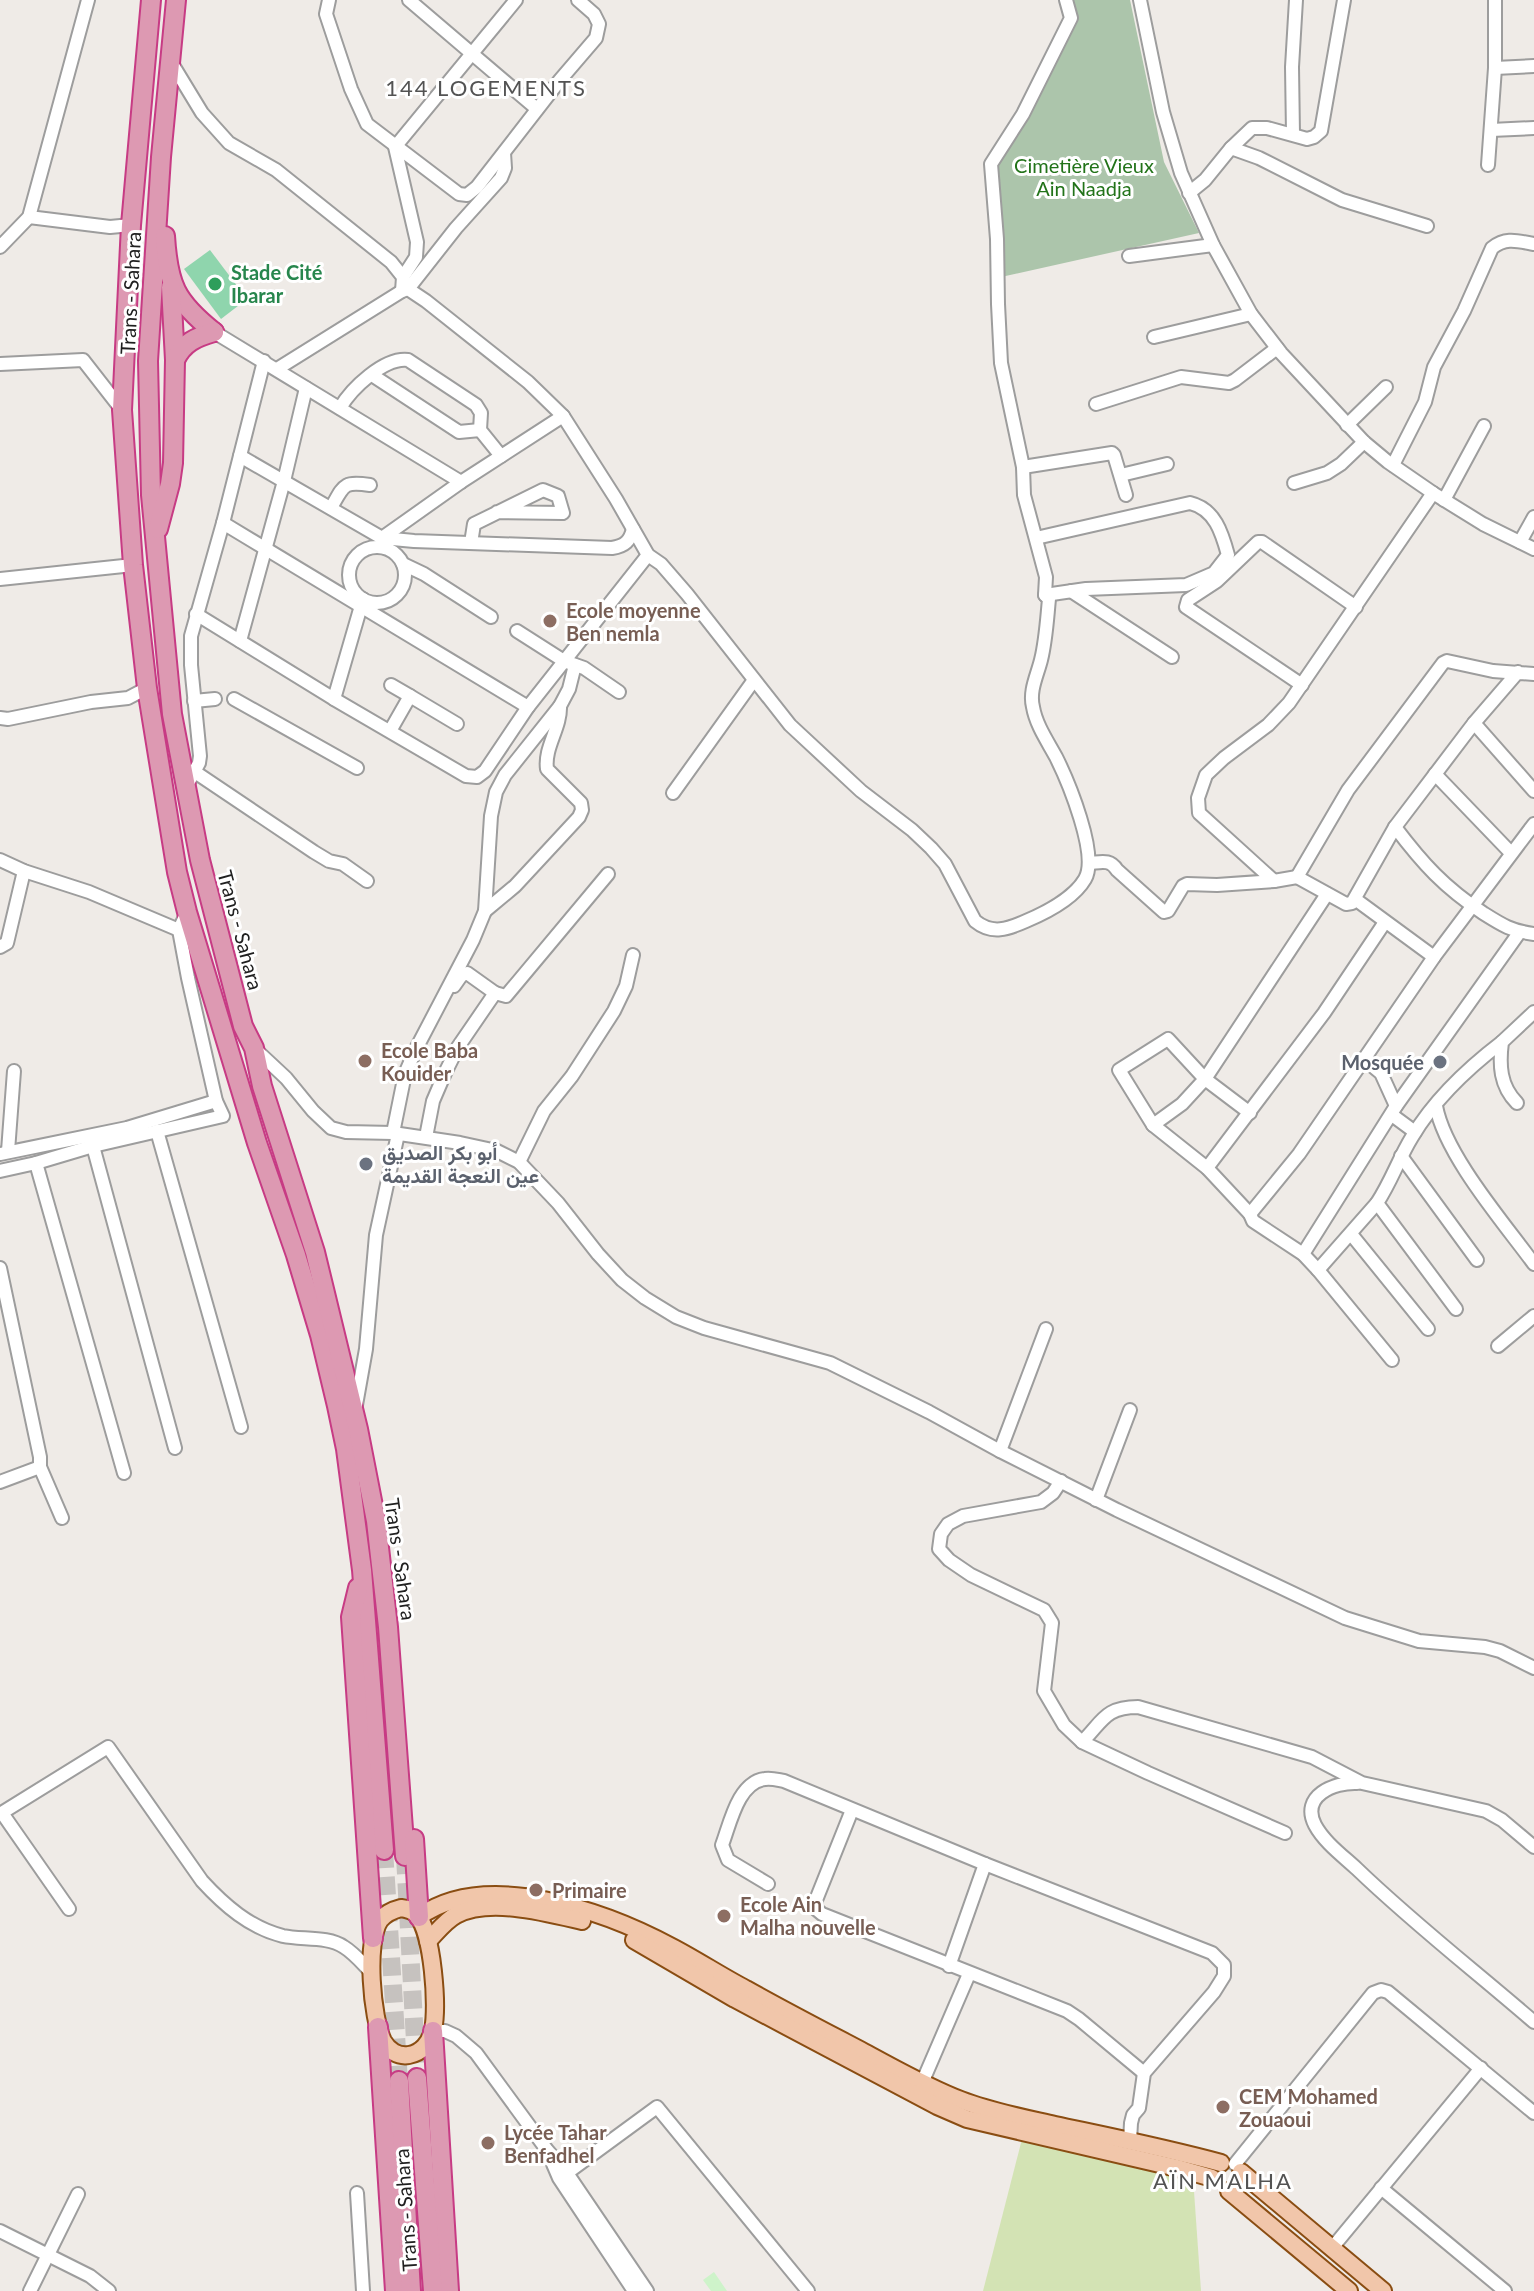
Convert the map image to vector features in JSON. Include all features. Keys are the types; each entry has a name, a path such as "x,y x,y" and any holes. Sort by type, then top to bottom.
{"highway":[{"name":"Trans - Sahara","path":"151,0 131,225 122,410 133,565 147,688 177,872 187,912 257,1143 320,1335 346,1449 362,1570 384,1850"},
{"name":"Trans - Sahara","path":"176,0 161,157 148,361 151,495 172,714 190,779 204,875 243,1026 254,1048 262,1086 315,1252 355,1413 376,1521 388,1627 405,1856"},
{"path":"155,543 173,463 175,360 161,157"},
{"path":"171,281 188,310 214,332"},
{"path":"175,360 188,342 214,332"},
{"path":"362,1570 351,1617 373,1938"},
{"path":"388,1627 401,1656 404,1672 419,1917"},
{"path":"378,2027 395,2291"},
{"path":"433,2031 449,2291"},
{"name":"Trans - Sahara","path":"411,2291 408,2080 433,2291"}],"main road":[{"path":"419,1917 432,1907 446,1902 496,1895 557,1904 615,1921 671,1946 743,1988 962,2101 1232,2166 1383,2291"},
{"path":"428,1941 456,1915 483,1907 529,1910 585,1922 642,1944 735,1999 967,2119 1212,2178 1218,2188 1229,2191 1349,2291"},
{"path":"401,1908 411,1910 419,1917 428,1941 433,1987 433,2031 421,2051 400,2055 386,2046 378,2027 371,1972 373,1938 379,1922 391,1911 401,1908"},
{"path":"1212,2178 1214,2169 1232,2166"},
{"path":"1229,2191 1239,2184 1232,2166"}],"street":[{"path":"0,247 29,217 88,0"},
{"path":"329,0 326,14 351,89 367,124 459,194 467,195 477,187 596,38 599,24 594,14 578,0"},
{"path":"409,0 537,109"},
{"path":"395,147 516,0"},
{"path":"171,62 202,113 229,143 276,170 391,262 404,286 528,382 563,416 648,555 661,564 687,594 799,734 861,791 931,848 945,864 975,921 993,930 1006,929 1035,917 1069,895 1087,877 1090,863 1082,825 1066,777 1033,707 1031,693 1042,658 1049,599 1045,595 1046,577 1024,495 1023,467 1001,363 991,164 1023,114 1071,18 1066,0"},
{"path":"1140,0 1167,126 1189,193 1251,314 1277,348 1364,442 1439,497 1483,524 1534,549"},
{"path":"1293,134 1292,67 1296,0"},
{"path":"1189,193 1205,180 1252,128 1267,128 1307,139 1321,131 1344,0"},
{"path":"1488,165 1495,68 1495,0"},
{"path":"1495,68 1534,66"},
{"path":"1491,130 1534,128"},
{"path":"395,147 417,242 416,257 404,286"},
{"path":"1231,148 1259,158 1342,200 1427,226"},
{"path":"277,369 404,286 501,178 505,168 504,153"},
{"path":"29,217 110,227 131,225"},
{"path":"1393,465 1425,402 1434,367 1464,311 1492,248 1500,241 1510,239 1534,244"},
{"path":"1129,256 1213,245"},
{"path":"1154,337 1251,314"},
{"path":"214,332 461,482"},
{"path":"1096,404 1181,377 1229,383 1277,348"},
{"path":"0,364 83,360 122,410"},
{"path":"340,408 362,380 398,360 408,360 476,405 481,413 480,430 501,456"},
{"path":"264,361 191,636 200,756 190,779 329,861 343,864 367,881"},
{"path":"372,375 459,432 480,430"},
{"path":"1347,425 1386,387"},
{"path":"240,641 306,388"},
{"path":"334,699 361,602 349,579 352,562 364,549 382,542 461,482 563,416"},
{"path":"1274,881 1199,813 1198,798 1206,775 1268,725 1302,685 1439,497 1484,426"},
{"path":"1294,483 1327,473 1364,442"},
{"path":"1023,467 1109,452 1114,455 1126,495"},
{"path":"240,456 331,508 398,556 405,574 399,592 392,599 361,602"},
{"path":"1121,475 1167,464"},
{"path":"331,508 344,485 351,482 370,485"},
{"path":"471,543 474,524 497,512 543,490 558,496 563,513 497,512"},
{"path":"1036,538 1190,503 1207,510 1222,534 1228,555 1214,573 1186,585 1086,589 1045,595"},
{"path":"1520,542 1534,517"},
{"path":"223,523 361,602 528,707"},
{"path":"382,542 612,548 623,546 630,539 633,529"},
{"path":"1302,685 1186,607 1188,600 1217,581 1258,542 1262,542 1356,607"},
{"path":"196,614 466,776 477,777 485,771 528,707 570,663 648,555"},
{"path":"403,564 491,617"},
{"path":"0,579 133,565"},
{"path":"1071,591 1172,657"},
{"path":"517,631 584,668 619,692"},
{"path":"1297,877 1348,790 1443,663 1447,661 1493,671 1534,674"},
{"path":"355,1413 366,1349 376,1235 405,1074 485,911 492,805 496,792 505,775 560,706 569,689 570,663"},
{"path":"1090,863 1112,863 1164,912 1168,911 1187,884 1217,885 1297,877 1346,904 1352,903 1395,827 1474,723 1518,672"},
{"path":"673,793 754,680"},
{"path":"391,685 457,724"},
{"path":"0,718 128,698 147,688"},
{"path":"390,731 410,696"},
{"path":"194,701 215,699"},
{"path":"234,699 357,768"},
{"path":"485,911 515,886 582,810 581,803 547,769 548,751 560,719 560,706"},
{"path":"1474,723 1534,791"},
{"path":"1435,774 1511,853"},
{"path":"1250,1214 1299,1154 1434,957 1534,824"},
{"path":"1395,827 1424,865 1448,889 1499,924 1526,933"},
{"path":"0,860 89,892 179,930"},
{"path":"0,947 7,943 24,871"},
{"path":"422,1036 464,973 470,973 495,993 506,996 608,874"},
{"path":"1153,1125 1182,1104 1205,1079 1327,894"},
{"path":"1355,899 1434,957"},
{"path":"0,1171 223,1116 216,1101 179,930 187,912"},
{"path":"1303,1254 1394,1110 1534,921"},
{"path":"1207,1168 1324,1013 1385,922"},
{"path":"519,1162 544,1111 572,1076 614,1011 626,986 633,955"},
{"path":"426,1137 433,1101 445,1073 458,1047 495,993"},
{"path":"1318,1270 1377,1203 1415,1132 1436,1106 1472,1066 1534,1012"},
{"path":"1250,1113 1205,1079 1168,1039 1121,1068 1119,1073 1153,1125 1207,1168 1253,1221 1303,1254 1392,1360"},
{"path":"1502,1042 1500,1060 1503,1085 1517,1103"},
{"path":"254,1048 331,1128 346,1132 426,1137 497,1151 519,1162 558,1203 622,1280 676,1317 704,1328 830,1363 1096,1500 1345,1618 1419,1641 1485,1647 1534,1668"},
{"path":"1364,1059 1381,1073 1394,1110 1415,1132"},
{"path":"14,1071 4,1146 127,1128 216,1101"},
{"path":"1436,1106 1447,1140 1462,1165 1534,1264"},
{"path":"157,1131 241,1427"},
{"path":"93,1146 175,1448"},
{"path":"1401,1156 1477,1260"},
{"path":"36,1163 124,1473"},
{"path":"1377,1203 1456,1309"},
{"path":"1351,1234 1428,1329"},
{"path":"0,1268 40,1467 62,1518"},
{"path":"1498,1346 1534,1316"},
{"path":"1000,1451 1046,1329"},
{"path":"1096,1500 1130,1410"},
{"path":"0,1482 40,1467"},
{"path":"1061,1481 1053,1493 1041,1502 963,1516 948,1524 941,1534 939,1549 971,1575 1044,1610 1052,1623 1044,1691 1064,1725 1082,1742 1285,1833"},
{"path":"1082,1742 1105,1716 1119,1707 1138,1707 1312,1757 1362,1783"},
{"path":"69,1909 1,1814 108,1747 202,1881 221,1901 263,1929 283,1936 338,1944 349,1950 371,1972"},
{"path":"768,1884 728,1860 722,1845 740,1799 756,1781 768,1778 784,1781 1212,1953 1224,1965 1224,1976 1214,1992 1144,2073 1139,2108 1131,2123 1130,2141"},
{"path":"1534,1847 1486,1811 1362,1783 1335,1784 1318,1795 1311,1813 1314,1824 1325,1838 1368,1880 1534,2022"},
{"path":"852,1810 816,1900 816,1909 949,1966 1067,2011 1144,2073"},
{"path":"949,1966 985,1864"},
{"path":"922,2083 969,1974"},
{"path":"1232,2166 1373,1993 1381,1990 1388,1992 1534,2113"},
{"path":"433,2031 445,2031 456,2036 476,2053 567,2173 647,2291"},
{"path":"1332,2248 1481,2068"},
{"path":"567,2173 657,2107 807,2288"},
{"path":"547,2150 559,2178 634,2291"},
{"path":"1381,2188 1505,2291"},
{"path":"357,2193 363,2291"},
{"path":"30,2291 78,2194"},
{"path":"0,2231 90,2276 109,2291"}],"green space":[{"name":"Cimetière Vieux Ain Naadja","path":"1071,0 1130,0 1164,162 1199,233 1001,277 997,163 1023,122 1077,18"},
{"name":"Stade Cité Ibarar","path":"210,250 247,299 221,319 184,269"},
{"path":"1022,2139 1193,2177 1201,2291 983,2291"},
{"path":"714,2272 727,2291 711,2291 703,2280"}],"tunnel":[{"path":"384,1850 399,2081"},
{"path":"405,1856 417,2078"}],"place":[{"name":"Stade Cité Ibarar","path":"215,284"},
{"name":"Ecole moyenne Ben nemla","path":"550,621"},
{"name":"Ecole Baba Kouider","path":"365,1061"},
{"name":"Mosquée","path":"1440,1062"},
{"name":"أبو بكر الصديق عين النعجة القديمة","path":"366,1164"},
{"name":"Primaire","path":"536,1890"},
{"name":"Ecole Ain Malha nouvelle","path":"724,1916"},
{"name":"CEM Mohamed Zouaoui","path":"1223,2107"},
{"name":"Lycée Tahar Benfadhel","path":"488,2143"}],"district":[{"name":"144 LOGEMENTS","path":"486,87"},
{"name":"AÏN MALHA","path":"1223,2180"}]}
